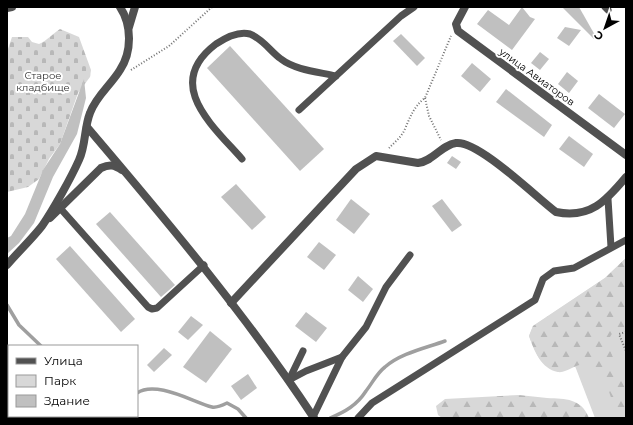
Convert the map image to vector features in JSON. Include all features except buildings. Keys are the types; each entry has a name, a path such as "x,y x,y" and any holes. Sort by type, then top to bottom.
{"street":[{"path":"7,8 12,7"},
{"path":"120,7 126,16 129,28"},
{"path":"42,226 79,160 84,145 90,114 96,101 121,69 126,54 129,28 135,7"},
{"path":"456,24 465,7"},
{"name":"улица Авиаторов","path":"456,24 458,31 626,155"},
{"path":"87,127 204,265 289,380 313,418"},
{"path":"231,303 356,169 370,159 383,156 418,163 425,162 455,143 469,145 496,162 556,212 568,214 583,214 608,199 626,177"},
{"path":"7,265 42,226 101,168 108,165 125,171"}],"lane":[{"path":"299,110 402,16 414,7"},
{"path":"242,159 208,121 194,96 192,82 194,71 200,59 214,46 226,38 241,34 250,34 289,64 336,76"},
{"path":"608,199 611,247"},
{"path":"60,208 148,307 152,309 157,308 204,265"},
{"path":"358,418 372,403 535,300 538,296 543,279 554,271 574,268 626,240"},
{"path":"313,418 342,357 366,327 386,287 410,255"},
{"path":"289,380 303,351"},
{"path":"289,380 306,371 342,357"}],"path":[{"path":"111,82 169,46 212,7"},
{"path":"383,156 403,132 411,113 418,103 425,98 456,24"},
{"path":"425,98 435,129 447,147"},
{"path":"626,332 619,334 626,351"}],"green space":[{"name":"Старое кладбище","path":"60,29 79,37 91,70 90,77 78,93 60,144 49,159 39,179 28,187 7,192 7,52 12,37 28,37 32,42 39,44"},
{"path":"626,258 626,418 595,418 575,366 559,372 547,366 537,354 529,336 533,326 605,278"},
{"path":"626,258 626,326 613,332 607,342 626,391 626,418 618,418 606,385 601,375 595,368 584,364 578,365 563,372 552,370 539,358 529,336 533,326 605,278"},
{"path":"519,395 567,399 582,407 586,411 589,418 442,418 438,415 436,406 445,399"}],"waterway":[{"path":"7,305 19,325 40,345"},
{"path":"330,418 346,411 355,404 380,372 391,362 406,354 445,341"},
{"path":"138,393 154,389 164,390 212,407 217,407 227,403 238,409 246,418"}]}
